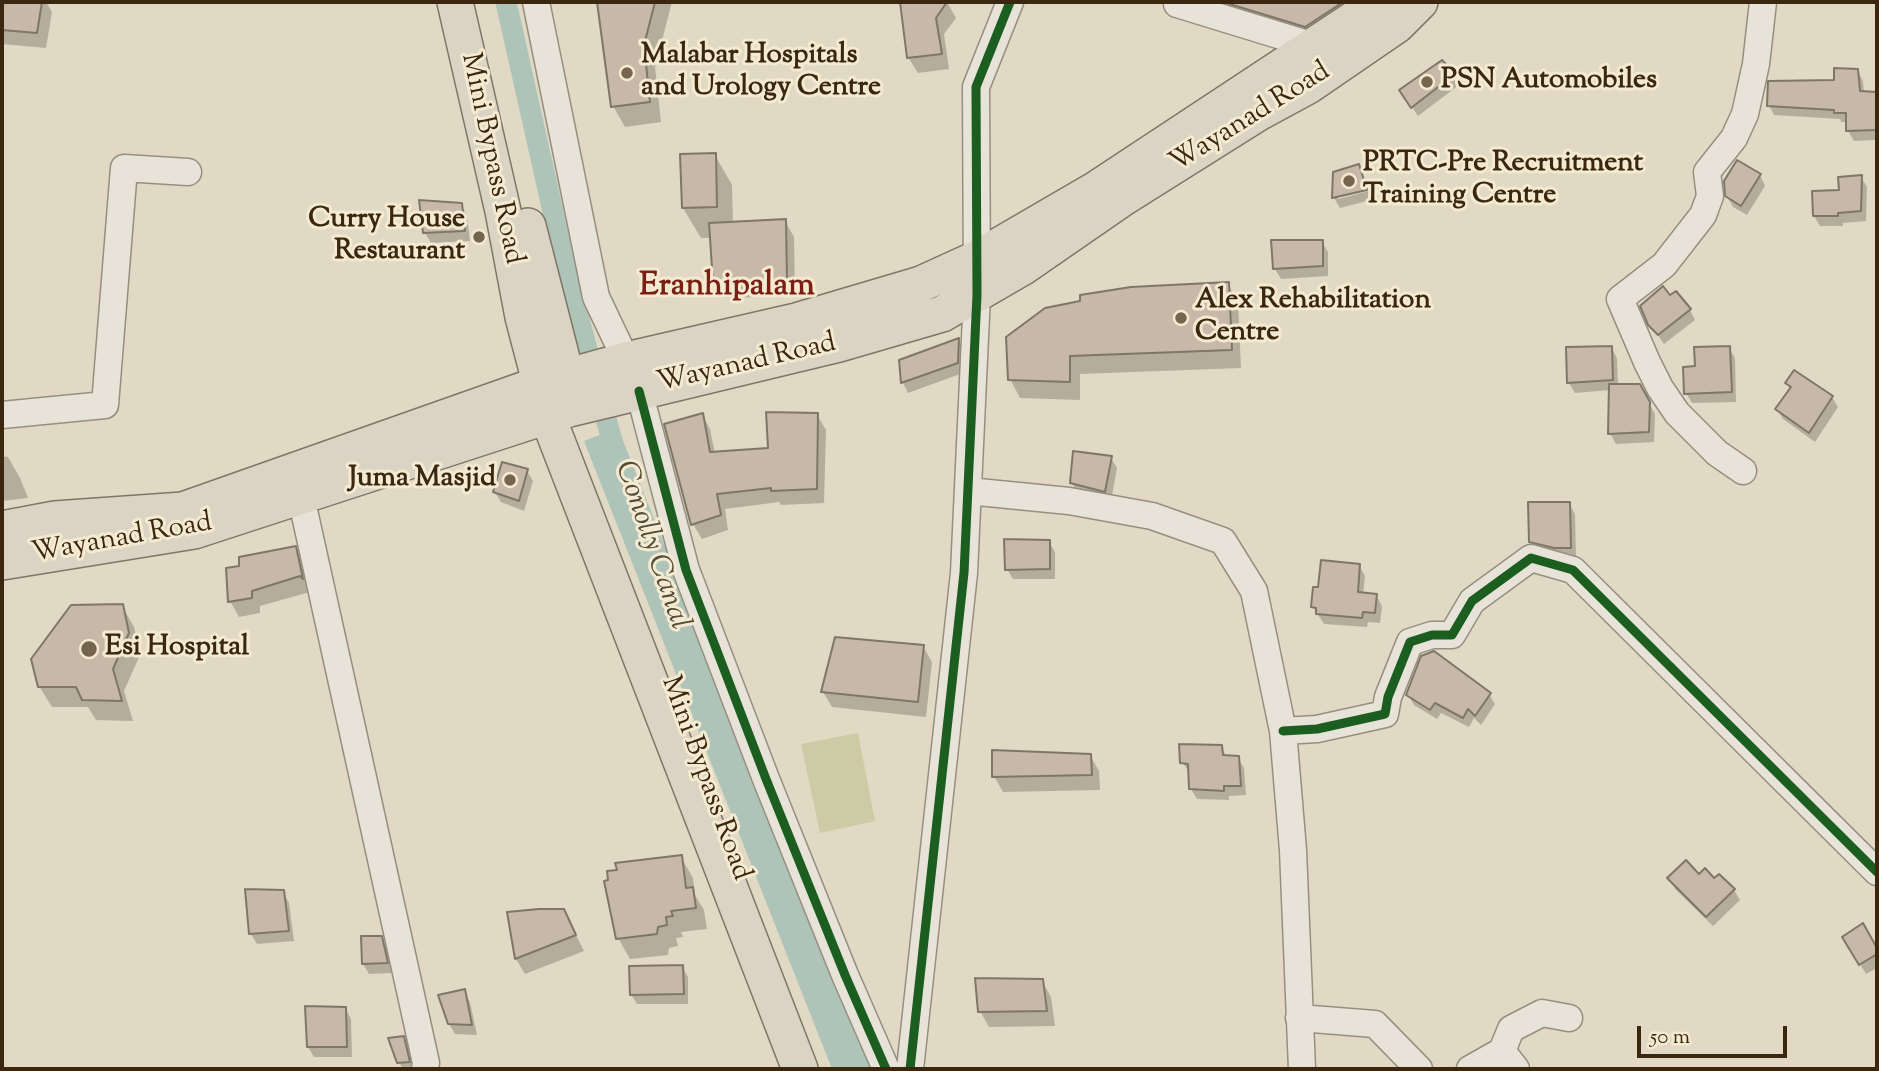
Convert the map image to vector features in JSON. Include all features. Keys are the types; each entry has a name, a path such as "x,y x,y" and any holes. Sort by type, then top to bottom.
{"main road":[{"name":"Mini Bypass Road","path":"455,2 503,211 523,317 556,396 814,1069"},
{"path":"476,2 533,246 556,396"},
{"name":"Wayanad Road","path":"2,529 55,519 183,510 633,375 796,321 921,284 976,259 1093,191 1314,46 1376,2"},
{"name":"Wayanad Road","path":"633,375 839,344 942,314 1023,267 1132,193 1261,112 1308,86 1397,25 1419,2"},
{"name":"Mini Bypass Road","path":"556,396 800,1069"},
{"name":"Wayanad Road","path":"2,562 194,531 301,497 556,396"}],"street":[{"path":"536,2 596,297 633,375 685,570 810,889 887,1069"},
{"path":"910,1069 964,573 977,295 976,87 1010,2"},
{"path":"1178,2 1177,4 1314,46"},
{"path":"1743,471 1717,453 1677,413 1660,388 1620,299 1664,265 1703,215 1710,196 1707,172 1734,138 1745,114 1756,64 1763,2"},
{"path":"2,415 105,405 124,168 188,172"},
{"path":"968,491 1069,500 1152,516 1223,541 1254,591 1283,731 1293,850 1302,1069"},
{"path":"301,497 425,1069"},
{"path":"1283,731 1317,729 1385,714 1388,697 1410,642 1432,635 1452,635 1472,601 1531,558 1573,570 1877,872"},
{"path":"1470,1069 1509,1060 1511,1029 1542,1013 1569,1018"},
{"path":"1299,1018 1375,1024 1419,1069"}],"shaded area":[{"path":"858,733 875,821 820,833 801,744"}],"water":[{"path":"618,428 770,811 878,1069 832,1069 584,441"}],"building":[{"path":"2,2 42,2 37,33 2,30"},
{"name":"Malabar Hospitals and Urology Centre","path":"597,2 655,2 644,45 650,102 611,107"},
{"path":"900,2 947,2 936,18 942,54 907,58"},
{"path":"1223,2 1343,2 1305,27"},
{"name":"PSN Automobiles","path":"1442,60 1455,74 1411,108 1399,90"},
{"path":"1834,68 1858,69 1860,91 1877,92 1877,130 1846,131 1846,113 1834,113 1834,110 1767,106 1768,81 1834,80"},
{"path":"716,153 717,207 682,208 680,154"},
{"path":"1737,160 1761,174 1741,206 1725,196 1724,181"},
{"name":"PRTC-Pre Recruitment Training Centre","path":"1359,164 1367,190 1332,198 1333,172"},
{"path":"1862,175 1861,211 1838,213 1838,216 1813,216 1812,191 1839,190 1838,177"},
{"path":"419,200 462,203 465,231 423,233"},
{"path":"786,219 787,281 713,283 709,223"},
{"path":"1271,240 1323,240 1323,266 1273,269"},
{"path":"1229,282 1232,350 1070,356 1070,382 1008,380 1006,337 1045,308 1080,301 1080,295 1131,287"},
{"path":"1663,286 1670,295 1676,291 1691,309 1658,335 1648,325 1640,306"},
{"path":"959,338 958,363 901,383 899,360"},
{"path":"1612,346 1613,380 1567,383 1566,347"},
{"path":"1730,346 1732,392 1684,394 1683,367 1695,366 1694,347"},
{"path":"1794,370 1833,396 1809,433 1775,409 1791,387 1785,383"},
{"path":"1609,384 1640,384 1650,402 1649,432 1608,434"},
{"path":"766,412 818,413 817,489 771,491 771,488 717,494 721,515 691,525 664,424 703,413 710,452 768,448"},
{"path":"1073,451 1112,456 1105,492 1070,483"},
{"path":"502,462 528,469 519,501 493,492"},
{"path":"1528,502 1570,502 1571,548 1554,548 1529,542"},
{"path":"1004,539 1050,540 1050,569 1005,570"},
{"path":"296,546 303,579 300,576 252,591 252,598 228,602 226,568 239,566 239,557"},
{"path":"1321,560 1360,564 1358,592 1377,594 1375,613 1363,612 1362,618 1316,614 1316,608 1311,607 1313,587 1318,587"},
{"path":"123,604 129,633 113,669 122,701 82,700 76,687 38,687 31,659 71,605"},
{"path":"835,637 924,645 918,702 821,692"},
{"path":"1434,651 1491,693 1475,716 1468,709 1463,718 1435,703 1430,710 1406,695 1421,656"},
{"path":"1179,744 1222,745 1223,755 1239,756 1241,786 1224,786 1224,791 1189,789 1188,764 1180,763"},
{"path":"992,750 1091,754 1092,775 992,777"},
{"path":"682,855 686,888 693,887 696,908 671,911 673,916 666,917 667,925 658,927 657,934 616,939 604,881 608,880 607,871 617,870 615,863"},
{"path":"1686,860 1699,874 1705,868 1714,878 1719,874 1735,889 1706,917 1667,878"},
{"path":"245,889 284,890 289,931 249,934"},
{"path":"564,909 576,935 515,959 507,912"},
{"path":"1863,923 1877,948 1877,954 1859,965 1842,937"},
{"path":"361,936 382,936 388,963 362,964"},
{"path":"683,965 684,994 630,995 629,966"},
{"path":"975,978 1043,979 1047,1011 978,1012"},
{"path":"465,989 472,1025 448,1024 438,995"},
{"path":"305,1006 346,1007 347,1047 307,1047"},
{"path":"404,1036 410,1062 397,1063 388,1038"}],"waterway":[{"name":"Conolly Canal","path":"506,2 568,279 617,459"}],"cycle path":[{"path":"910,1069 964,573 977,295 976,87 1010,2"},
{"path":"639,391 686,570 766,779 886,1069"},
{"path":"1283,731 1317,729 1385,714 1388,697 1410,642 1432,635 1452,635 1472,601 1531,558 1573,570 1877,872"}],"place":[{"name":"Malabar Hospitals and Urology Centre","path":"627,73"},
{"name":"PSN Automobiles","path":"1427,82"},
{"name":"PRTC-Pre Recruitment Training Centre","path":"1349,181"},
{"name":"Curry House Restaurant","path":"479,237"},
{"name":"Alex Rehabilitation Centre","path":"1181,318"},
{"name":"Juma Masjid","path":"510,480"},
{"name":"Esi Hospital","path":"89,649"}],"district":[{"name":"Eranhipalam","path":"727,289"}]}
